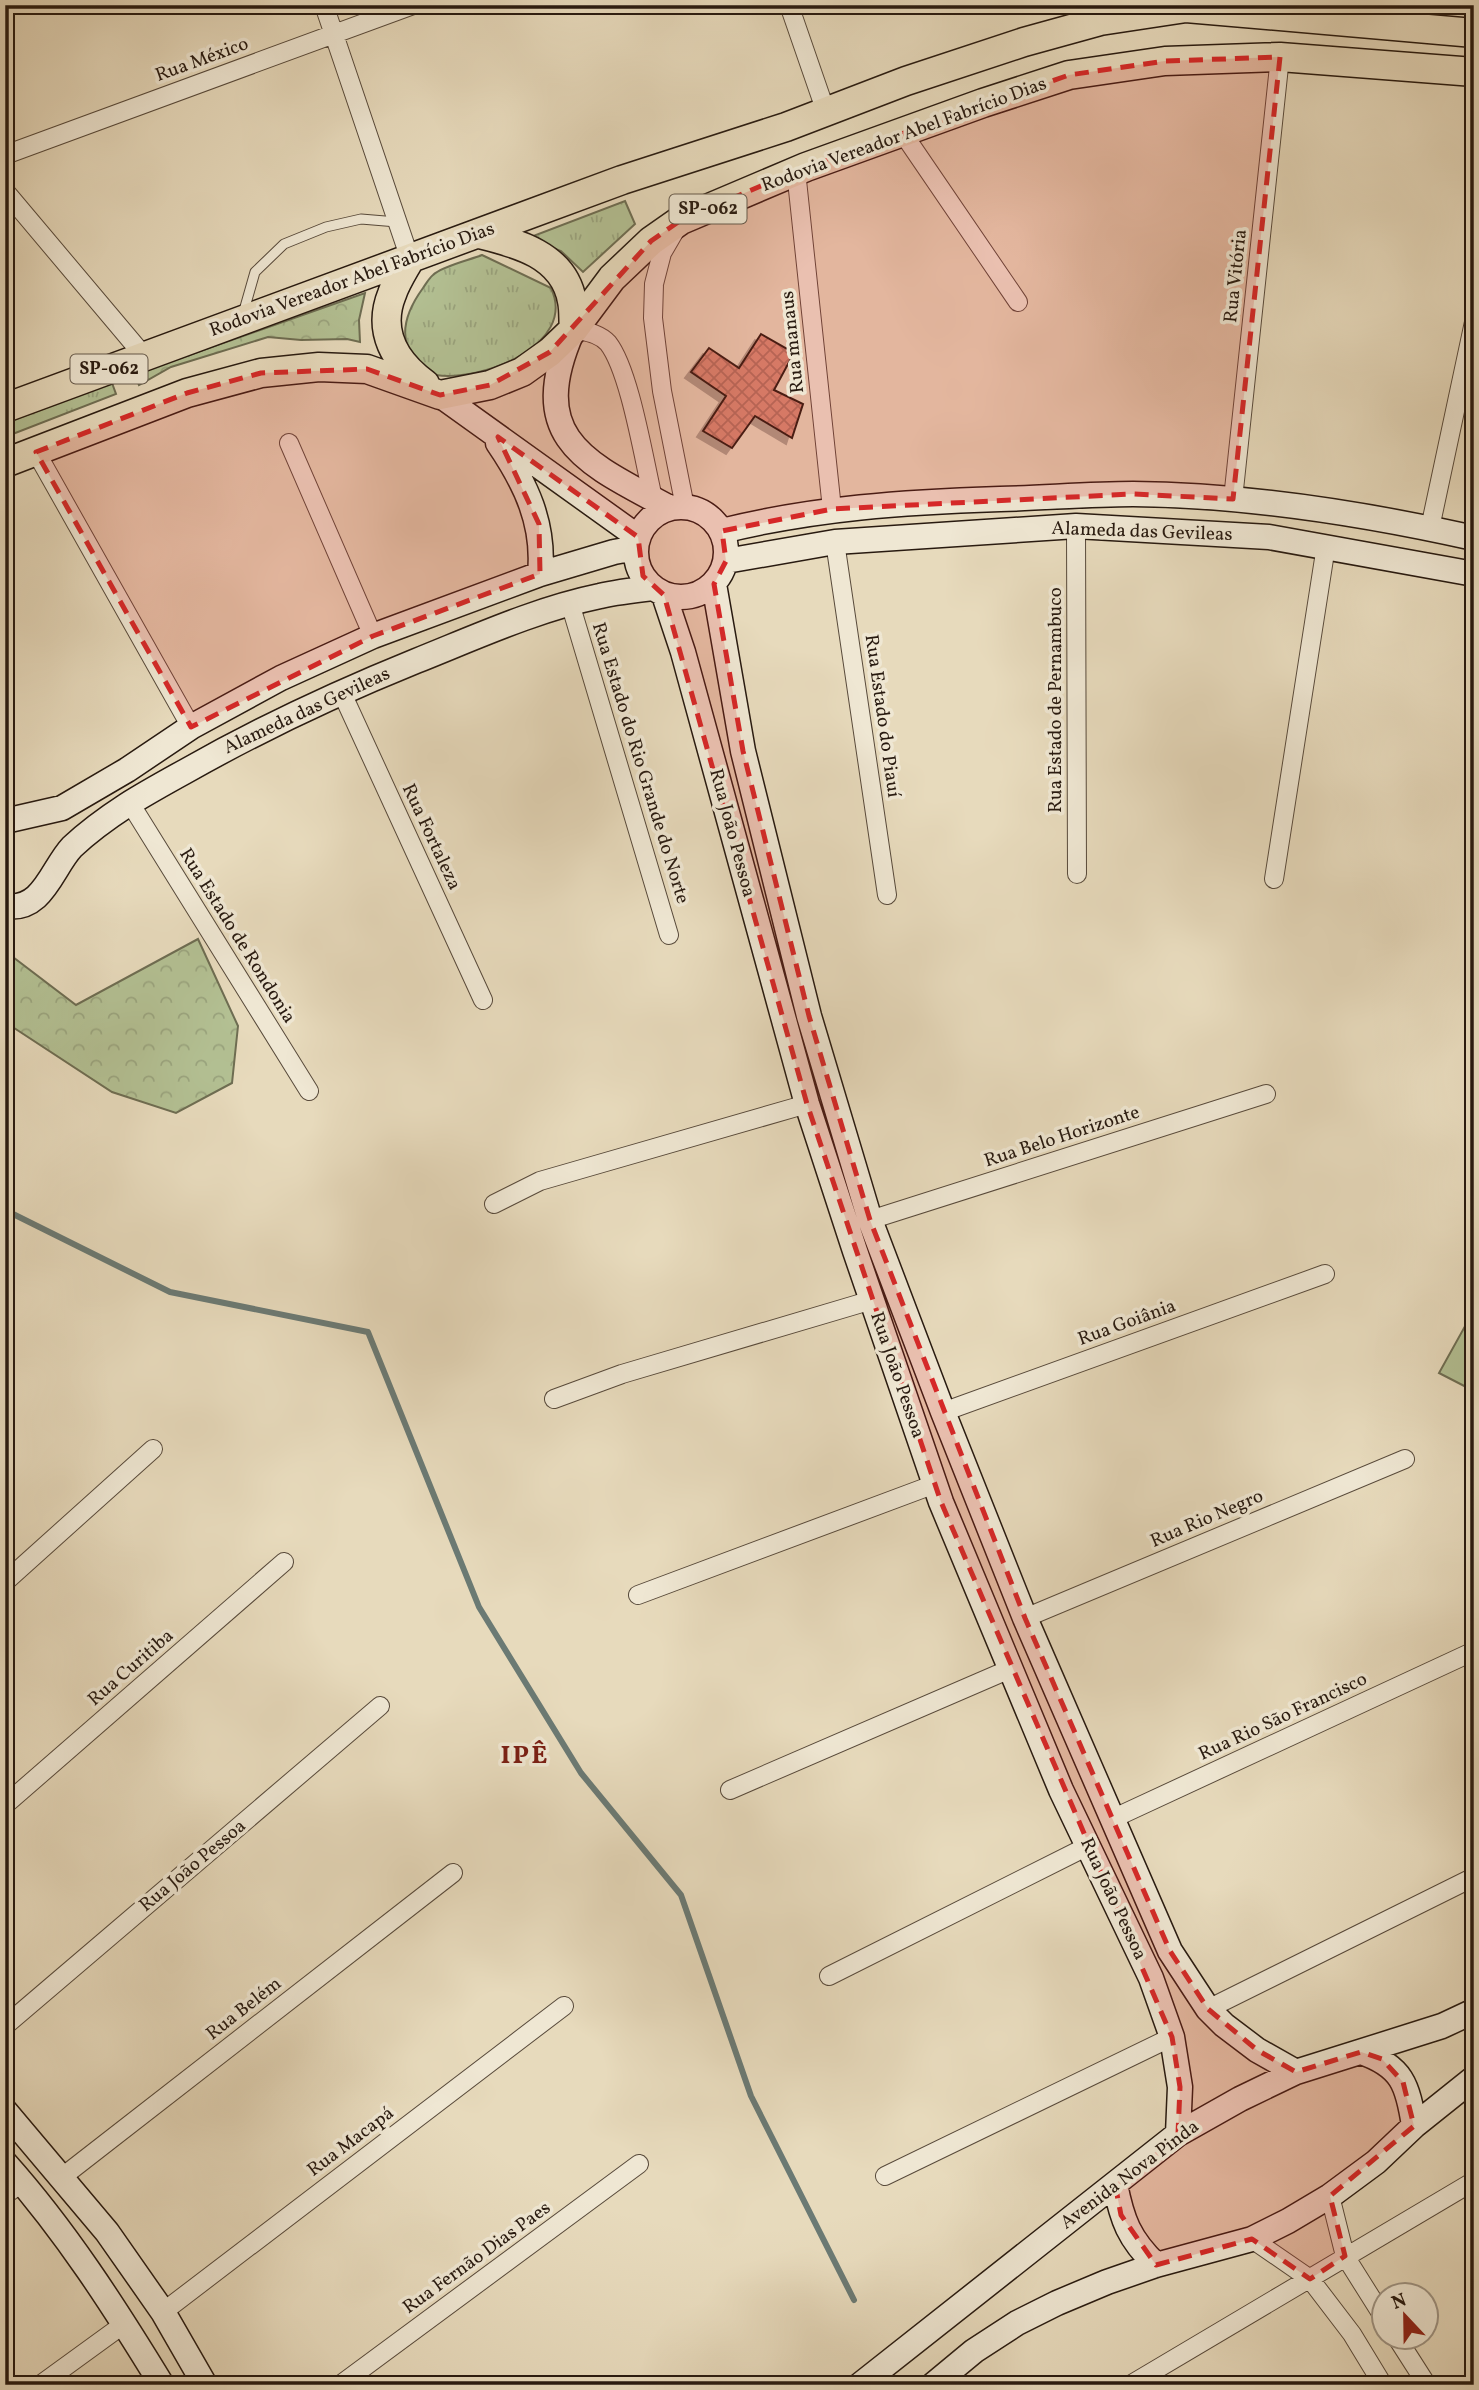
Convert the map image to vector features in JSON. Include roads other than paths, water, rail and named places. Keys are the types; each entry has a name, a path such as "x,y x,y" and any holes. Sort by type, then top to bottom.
{"main road":[{"name":"Rodovia Vereador Abel Fabrício Dias","path":"5,408 622,180 826,112 906,81 1024,42 1100,21 1187,6 1474,33"},
{"name":"Rodovia Vereador Abel Fabrício Dias","path":"440,395 490,385 522,372 550,352 574,329 612,278 651,241 681,220 796,171 902,131 1069,75 1166,61 1280,57 1474,72"},
{"path":"479,234 536,251 560,272 572,299 574,329"},
{"path":"410,259 391,295 386,326 396,357 408,372 440,395"},
{"name":"SP-062","path":"5,463 187,393 261,373 319,367 367,369 440,395"}],"street":[{"path":"324,5 410,259"},
{"name":"Rua México","path":"5,155 413,5"},
{"path":"789,5 826,112"},
{"name":"Rua Vitória","path":"1233,499 1280,57"},
{"path":"902,131 1018,302"},
{"name":"Rua manaus","path":"796,171 832,509"},
{"path":"5,191 144,356"},
{"path":"669,505 662,391 653,318 654,284 662,253 681,220"},
{"path":"1430,528 1474,322"},
{"path":"669,505 623,373 607,343 596,334 574,329 556,376 556,406 561,428 573,448 588,462 613,478 669,505 700,510 712,519 722,531 726,546 726,561 714,584"},
{"path":"440,395 637,542"},
{"path":"490,431 508,458 539,524 543,550 540,573"},
{"path":"289,443 373,636"},
{"path":"36,452 191,727"},
{"name":"Alameda das Gevileas","path":"722,531 832,509 920,502 1133,495 1233,499 1370,517 1474,538"},
{"path":"659,591 640,570 637,542 646,524 669,505"},
{"name":"Alameda das Gevileas","path":"726,561 835,542 1076,526 1269,537 1474,574"},
{"name":"Rua Estado de Pernambuco","path":"1076,526 1077,874"},
{"name":"Alameda das Gevileas","path":"5,821 62,808 127,771 191,727 281,678 373,636 540,573 614,552 637,542"},
{"name":"Rua Estado do Piauí","path":"835,542 887,895"},
{"path":"1274,879 1326,546"},
{"name":"Alameda das Gevileas","path":"5,906 26,903 42,893 69,850 90,830 130,803 238,741 341,691 498,628 570,603 601,595 659,591 678,597 691,597 714,584"},
{"name":"Rua João Pessoa","path":"714,584 743,751 809,1016 870,1220 943,1412 1024,1618 1170,1951 1208,2009 1257,2050 1296,2072"},
{"name":"Rua João Pessoa","path":"659,591 683,652 807,1104 935,1484 1061,1790 1151,1978 1172,2037 1180,2087 1178,2134"},
{"name":"Rua Estado do Rio Grande do Norte","path":"570,603 669,934"},
{"name":"Rua Fortaleza","path":"341,691 483,1000"},
{"name":"Rua Estado de Rondonia","path":"130,803 309,1091"},
{"name":"Rua Belo Horizonte","path":"870,1220 1266,1094"},
{"path":"494,1203 540,1181 807,1104"},
{"name":"Rua Goiânia","path":"943,1412 1325,1274"},
{"path":"554,1399 622,1374 872,1300"},
{"path":"5,1582 153,1449"},
{"name":"Rua Rio Negro","path":"1024,1618 1405,1459"},
{"path":"638,1595 935,1484"},
{"name":"Rua Curitiba","path":"5,1805 284,1562"},
{"name":"Rua Rio São Francisco","path":"1112,1819 1472,1652"},
{"path":"730,1790 1010,1669"},
{"name":"Rua João Pessoa","path":"5,2026 380,1706"},
{"path":"829,1976 1088,1846"},
{"name":"Rua Belém","path":"61,2178 453,1872"},
{"path":"1208,2009 1474,1877"},
{"name":"Rua Macapá","path":"163,2312 564,2007"},
{"name":"Avenida Nova Pinda","path":"860,2385 1178,2134 1240,2099 1296,2072 1443,2026 1474,2011"},
{"path":"885,2176 1172,2037"},
{"path":"1361,2052 1382,2059 1403,2082 1414,2126"},
{"path":"933,2385 974,2351 1017,2323 1107,2282 1156,2265 1252,2239 1331,2196 1376,2162 1414,2126 1474,2078"},
{"path":"5,2111 107,2232 163,2312 205,2385"},
{"path":"5,2162 14,2189 70,2245 162,2385"},
{"name":"Rua Fernão Dias Paes","path":"340,2385 639,2164"},
{"path":"1130,2385 1474,2181"},
{"path":"1115,2184 1121,2215 1129,2234 1156,2265"},
{"path":"1331,2196 1345,2256 1370,2296"},
{"path":"1252,2239 1310,2279 1352,2334 1383,2385"},
{"path":"40,2385 124,2324"},
{"path":"1406,2352 1427,2385"}],"lane":[{"path":"241,321 255,272 284,244 326,227 361,219 397,222"}],"waterway":[{"path":"5,1210 170,1292 368,1332 479,1607 581,1773 681,1895 751,2096 854,2300"}],"district":[{"name":"IPÊ","path":"525,1756"}]}
